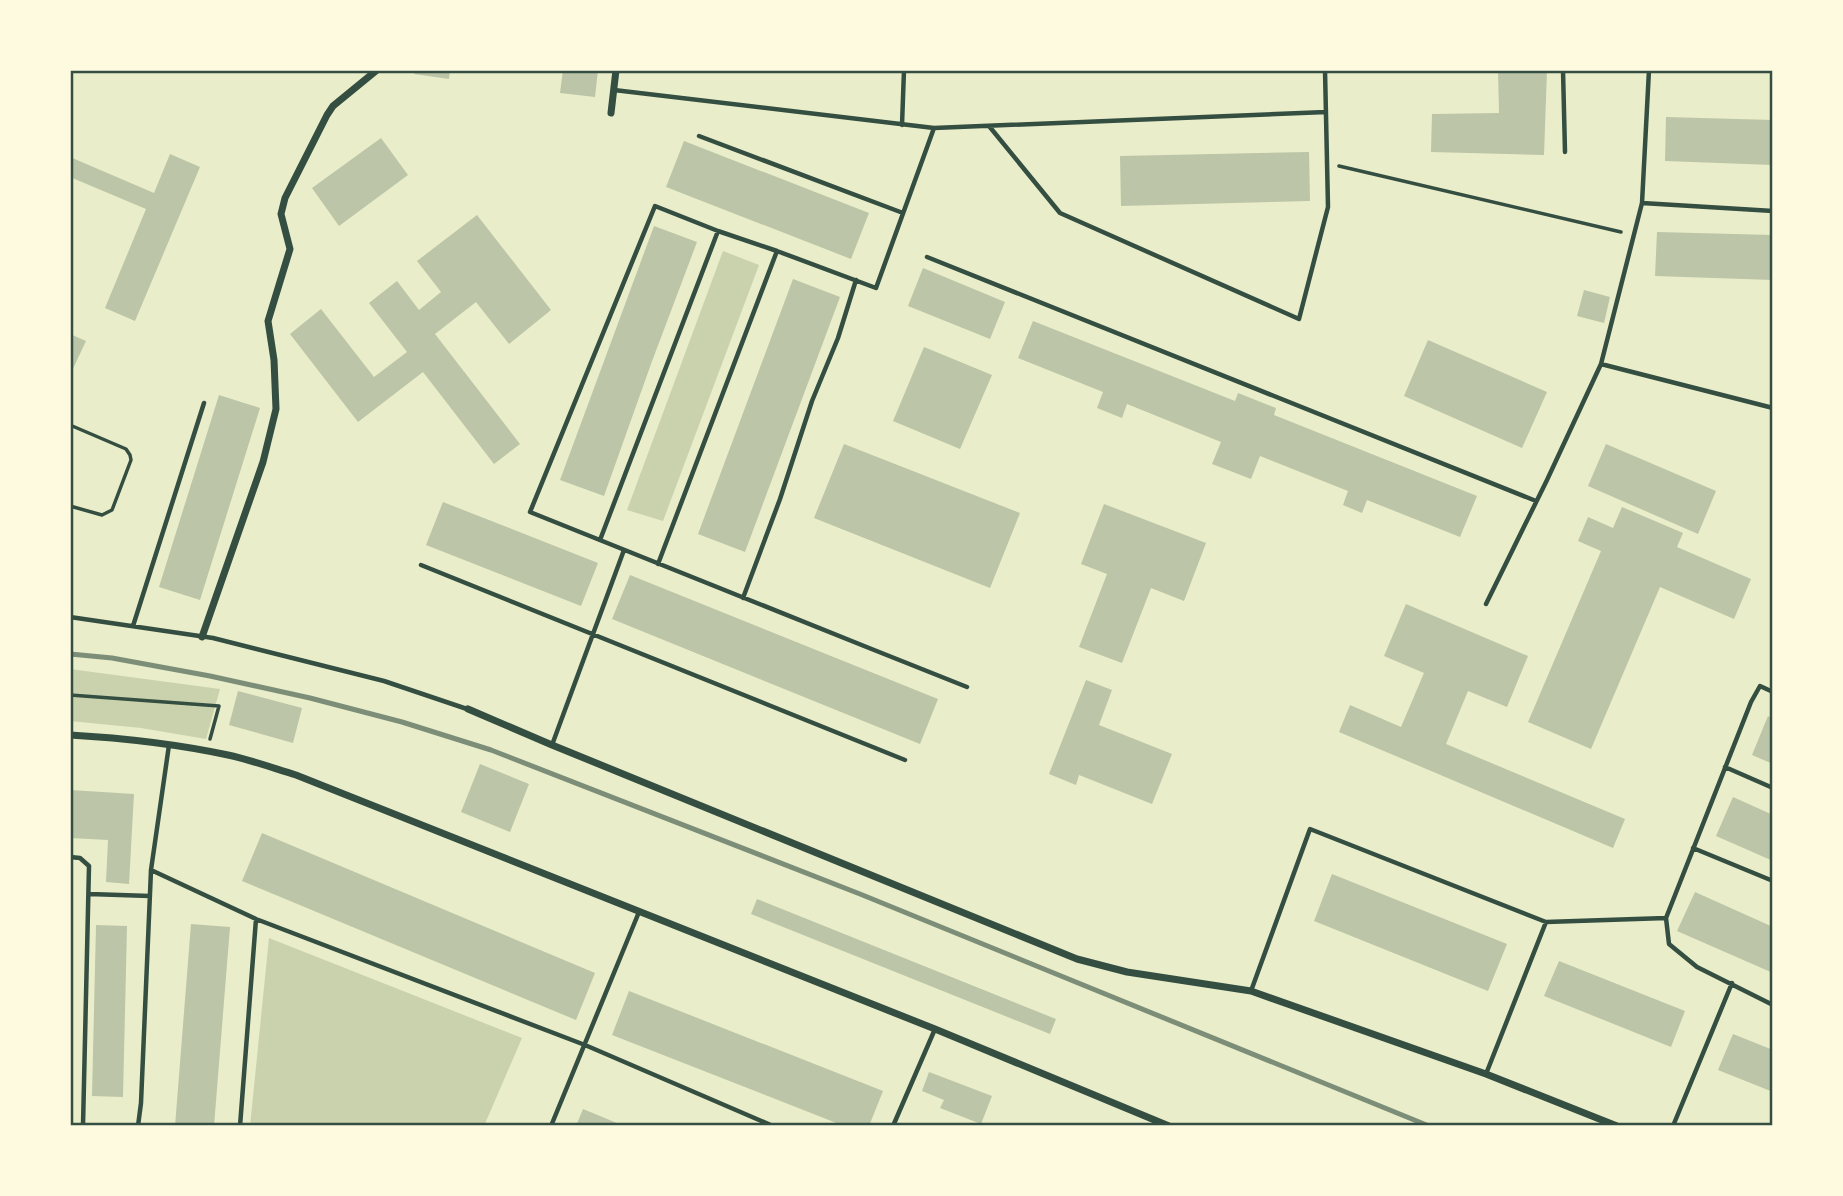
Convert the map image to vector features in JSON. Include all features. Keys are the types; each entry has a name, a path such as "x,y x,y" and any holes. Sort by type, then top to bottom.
{"street":[{"path":"202,637 263,462 276,409 274,360 268,321 290,248 281,214 285,198 333,106 377,70"},
{"path":"611,113 616,70"},
{"path":"468,709 1077,959 1127,972 1251,991 1486,1074 1617,1126"},
{"path":"70,735 169,745 230,755 296,775 935,1029 1169,1126"}],"lane":[{"path":"902,125 904,70"},
{"path":"989,126 1060,213 1299,319 1328,207 1325,70"},
{"path":"1563,70 1566,152"},
{"path":"1486,604 1601,364 1642,203 1649,70"},
{"path":"1761,70 1773,71"},
{"path":"614,90 933,128 1326,112"},
{"path":"933,128 876,288 655,206 530,512 967,687"},
{"path":"699,136 904,213"},
{"path":"1642,203 1773,211"},
{"path":"600,540 719,231"},
{"path":"658,564 777,251"},
{"path":"927,257 1536,501"},
{"path":"743,598 780,499 812,401 838,338 856,281"},
{"path":"1601,364 1773,408"},
{"path":"133,626 204,403"},
{"path":"552,745 624,550"},
{"path":"421,565 905,760"},
{"path":"70,617 202,637 384,681 468,709"},
{"path":"1773,692 1760,686 1751,702 1666,918 1669,944 1697,967 1773,1005"},
{"path":"138,1126 151,870 169,745"},
{"path":"1725,767 1773,788"},
{"path":"1251,991 1310,829 1546,922 1666,918"},
{"path":"1693,848 1773,881"},
{"path":"70,857 80,858 89,866 83,1126"},
{"path":"151,870 256,919 584,1045 773,1126"},
{"path":"89,894 150,896"},
{"path":"551,1126 640,912"},
{"path":"240,1126 256,919"},
{"path":"1486,1074 1546,922"},
{"path":"1674,1126 1732,983"},
{"path":"893,1126 935,1029"}],"path":[{"path":"1327,163 1634,235"},
{"path":"70,425 126,449 131,460 112,510 102,515 70,506"},
{"path":"70,695 219,706 206,751"}],"green space":[{"path":"723,251 759,265 663,521 627,510"},
{"path":"70,669 220,689 206,739 141,728 70,721"},
{"path":"269,938 522,1038 484,1126 250,1126"}],"building":[{"path":"415,70 450,70 449,79 414,74"},
{"path":"563,70 598,70 595,97 560,93"},
{"path":"1498,70 1547,70 1544,155 1431,152 1432,114 1499,113"},
{"path":"1666,117 1773,120 1773,165 1665,161"},
{"path":"381,138 408,175 339,226 312,188"},
{"path":"684,141 869,213 851,259 666,187"},
{"path":"1309,152 1310,201 1121,206 1120,156"},
{"path":"170,154 200,167 135,321 105,308 146,209 70,177 70,157 154,193"},
{"path":"477,215 551,310 509,344 476,302 435,334 520,444 494,464 423,372 358,422 290,334 321,309 374,377 407,352 369,303 397,281 419,310 441,292 417,261"},
{"path":"654,226 697,242 604,496 560,480"},
{"path":"1657,232 1773,235 1773,280 1655,276"},
{"path":"923,268 1005,302 990,339 908,306"},
{"path":"793,279 840,297 745,552 698,534"},
{"path":"1584,290 1610,297 1604,323 1577,316"},
{"path":"1033,321 1235,401 1238,393 1276,408 1274,415 1477,496 1460,537 1367,500 1362,513 1343,505 1348,491 1260,456 1251,479 1212,464 1221,442 1127,404 1122,418 1097,408 1103,392 1018,358"},
{"path":"70,334 86,341 70,375"},
{"path":"1428,340 1547,392 1522,448 1404,396"},
{"path":"924,347 992,375 960,449 893,421"},
{"path":"219,395 260,408 200,600 159,587"},
{"path":"844,444 1020,513 990,588 814,518"},
{"path":"1606,444 1716,491 1698,534 1588,486"},
{"path":"443,502 598,563 581,606 426,545"},
{"path":"1104,504 1206,543 1184,601 1151,588 1122,663 1079,647 1107,574 1081,564"},
{"path":"1622,507 1683,533 1677,547 1751,579 1734,619 1660,587 1591,749 1528,722 1601,551 1578,541 1588,517 1613,528"},
{"path":"630,575 938,699 920,744 612,619"},
{"path":"1406,604 1528,656 1507,707 1468,691 1446,744 1625,819 1613,848 1339,732 1350,705 1401,727 1424,673 1384,656"},
{"path":"1086,680 1112,690 1099,725 1172,754 1152,804 1079,775 1076,785 1049,774"},
{"path":"238,691 302,708 293,743 229,725"},
{"path":"1768,716 1773,719 1773,764 1752,755"},
{"path":"480,764 529,784 510,832 461,812"},
{"path":"70,790 134,794 129,884 106,882 108,840 70,838"},
{"path":"1733,797 1773,815 1773,861 1716,836"},
{"path":"262,833 595,973 576,1020 242,881"},
{"path":"1332,874 1507,944 1488,991 1314,921"},
{"path":"1695,892 1773,927 1773,973 1677,931"},
{"path":"757,899 1056,1019 1050,1034 751,914"},
{"path":"191,924 230,927 214,1126 175,1126"},
{"path":"96,925 127,926 123,1097 92,1096"},
{"path":"1559,961 1685,1011 1671,1047 1544,996"},
{"path":"629,991 883,1091 869,1126 844,1126 612,1035"},
{"path":"1733,1034 1773,1050 1773,1092 1718,1070"},
{"path":"929,1072 992,1096 981,1124 940,1108 944,1100 922,1091"},
{"path":"583,1109 624,1126 576,1126"}],"railway":[{"path":"70,654 112,658 310,698 402,722 491,750 860,894 1429,1126"}]}
